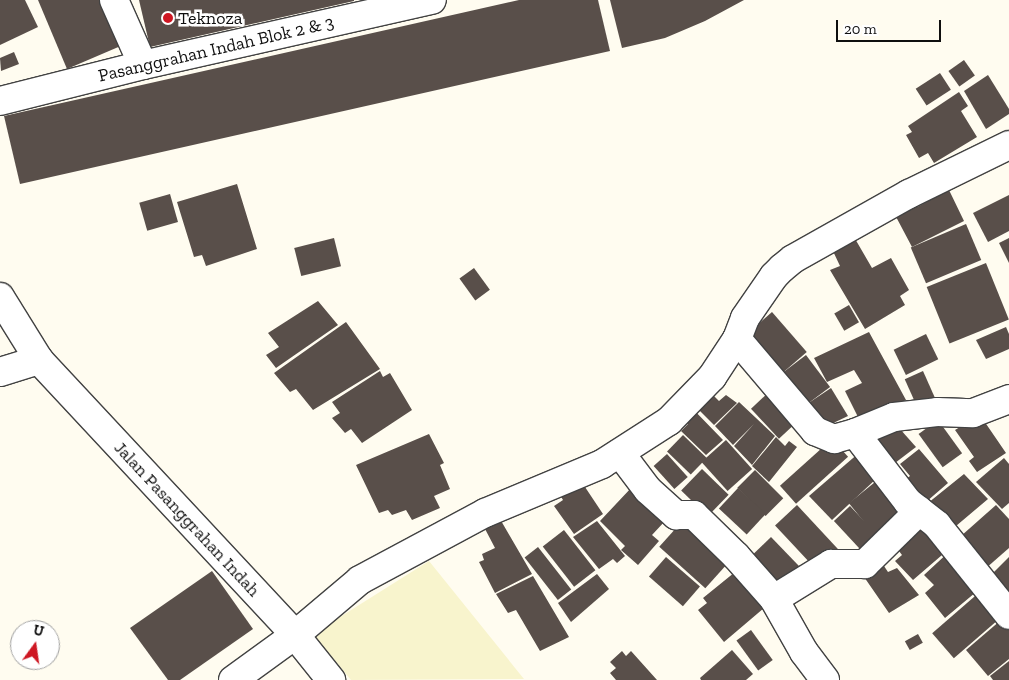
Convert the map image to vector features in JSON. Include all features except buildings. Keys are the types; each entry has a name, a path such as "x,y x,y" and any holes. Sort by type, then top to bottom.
{"street":[{"path":"114,0 143,65"},
{"name":"Pasanggrahan Indah Blok 2 & 3","path":"0,100 143,65 432,0"},
{"path":"232,680 295,635 360,580 485,513 602,464 669,421 712,376 736,339 745,318 774,276 793,259 910,194 1009,145"},
{"name":"Jalan Pasanggrahan Indah","path":"0,297 39,360 295,635 331,680"},
{"path":"736,339 815,431 834,439 894,417 937,412 974,413 1009,399"},
{"path":"0,372 39,360"},
{"path":"854,433 908,502 937,525 1009,615"},
{"path":"620,453 648,490 676,515 694,515 736,556 774,599 804,652 825,680"},
{"path":"774,599 831,564 865,564 919,511"}],"shaded area":[{"path":"429,561 524,679 351,680 313,634"}],"place":[{"name":"Teknoza","path":"168,18"}]}
